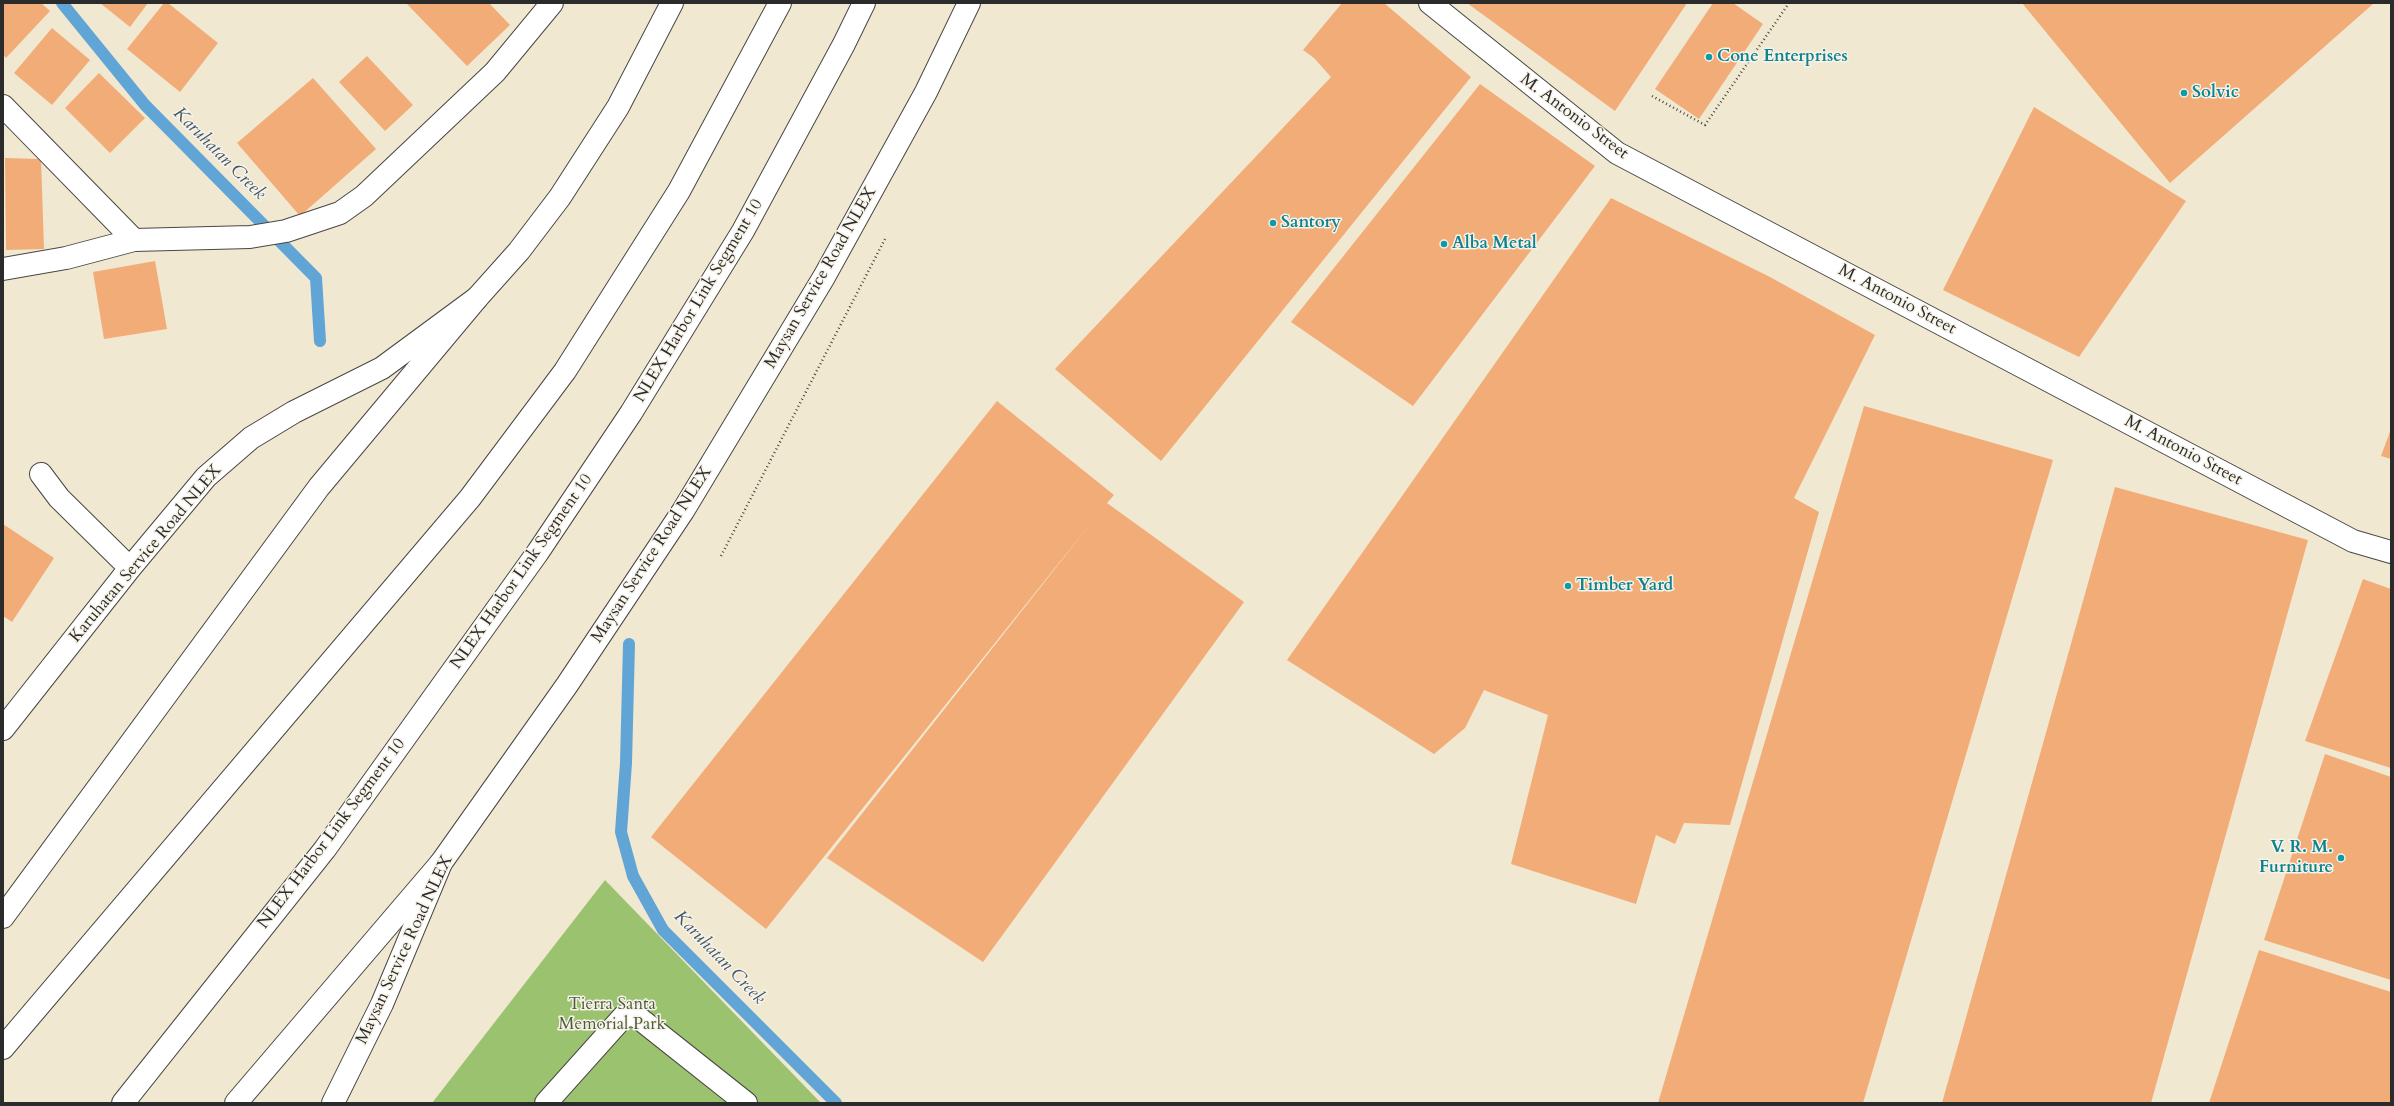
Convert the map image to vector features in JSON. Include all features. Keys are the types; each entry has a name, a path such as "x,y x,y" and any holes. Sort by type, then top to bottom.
{"main road":[{"path":"3,269 66,258 134,240 250,237 286,231 340,213 364,196 495,72 552,3"},
{"name":"Karuhatan Service Road NLEX","path":"3,729 130,568 206,477 251,438 294,412 382,368 477,298 519,250 560,197 618,107 672,3"},
{"path":"3,1048 470,498 565,371 679,191 780,3"},
{"name":"NLEX Harbor Link Segment 10","path":"123,1103 325,849 538,552 631,413 743,231 844,44 864,3"},
{"name":"Maysan Service Road NLEX","path":"333,1103 382,1004 441,863 567,685 682,511 824,277 926,92 969,3"},
{"name":"M. Antonio Street","path":"1430,3 1617,153 2353,541 2391,552"},
{"path":"3,106 134,240"},
{"path":"3,917 318,487 477,298"},
{"path":"41,474 59,498 130,568"},
{"path":"236,1103 441,863"},
{"path":"546,1103 624,1016 635,1015 746,1103"}],"path":[{"path":"1652,96 1704,125 1789,3"},
{"path":"721,556 886,237"}],"green space":[{"name":"Tierra Santa Memorial Park","path":"605,880 821,1103 432,1103"}],"building":[{"path":"3,3 41,3 50,11 6,58 3,54"},
{"path":"100,3 148,3 130,27"},
{"path":"164,3 168,3 218,43 180,92 127,49"},
{"path":"406,3 489,3 510,25 467,66"},
{"name":"Santory","path":"1342,3 1384,3 1471,77 1161,461 1055,369 1331,77 1314,58 1303,50"},
{"path":"1467,3 1687,3 1615,111"},
{"name":"Cone Enterprises","path":"1713,3 1733,3 1763,24 1699,119 1655,89"},
{"name":"Solvic","path":"2022,3 2374,3 2170,183"},
{"path":"52,28 90,60 52,105 14,73"},
{"path":"367,56 413,105 385,131 339,82"},
{"path":"99,73 145,118 110,153 65,108"},
{"path":"313,78 376,149 300,216 237,143"},
{"name":"Alba Metal","path":"1480,84 1595,166 1413,406 1291,322"},
{"path":"2034,107 2186,201 2079,357 1943,290"},
{"path":"5,158 41,159 44,249 6,250"},
{"name":"Timber Yard","path":"1611,198 1770,277 1875,335 1794,498 1819,512 1730,825 1684,823 1675,844 1656,835 1636,904 1511,864 1548,715 1484,690 1465,728 1434,754 1287,660"},
{"path":"155,261 167,329 104,339 93,272"},
{"path":"997,401 1114,495 1107,503 1244,602 983,962 827,858 1095,518 766,929 651,837"},
{"path":"1864,406 2053,460 1863,1103 1658,1103"},
{"path":"2391,429 2391,459 2381,456"},
{"path":"2115,487 2308,540 2151,1103 1942,1103"},
{"path":"3,524 54,558 12,622 3,616"},
{"path":"2363,579 2391,589 2391,768 2305,741"},
{"name":"V. R. M. Furniture","path":"2325,754 2391,777 2391,980 2264,940"},
{"path":"2259,950 2391,992 2391,1103 2209,1103"}],"waterway":[{"name":"Karuhatan Creek","path":"62,3 145,105 316,278 320,341"},
{"name":"Karuhatan Creek","path":"629,644 626,763 621,832 633,876 663,930 836,1103"}],"place":[{"name":"Cone Enterprises","path":"1709,57"},
{"name":"Solvic","path":"2184,93"},
{"name":"Santory","path":"1273,223"},
{"name":"Alba Metal","path":"1444,244"},
{"name":"Timber Yard","path":"1568,586"},
{"name":"V. R. M. Furniture","path":"2341,858"}]}
